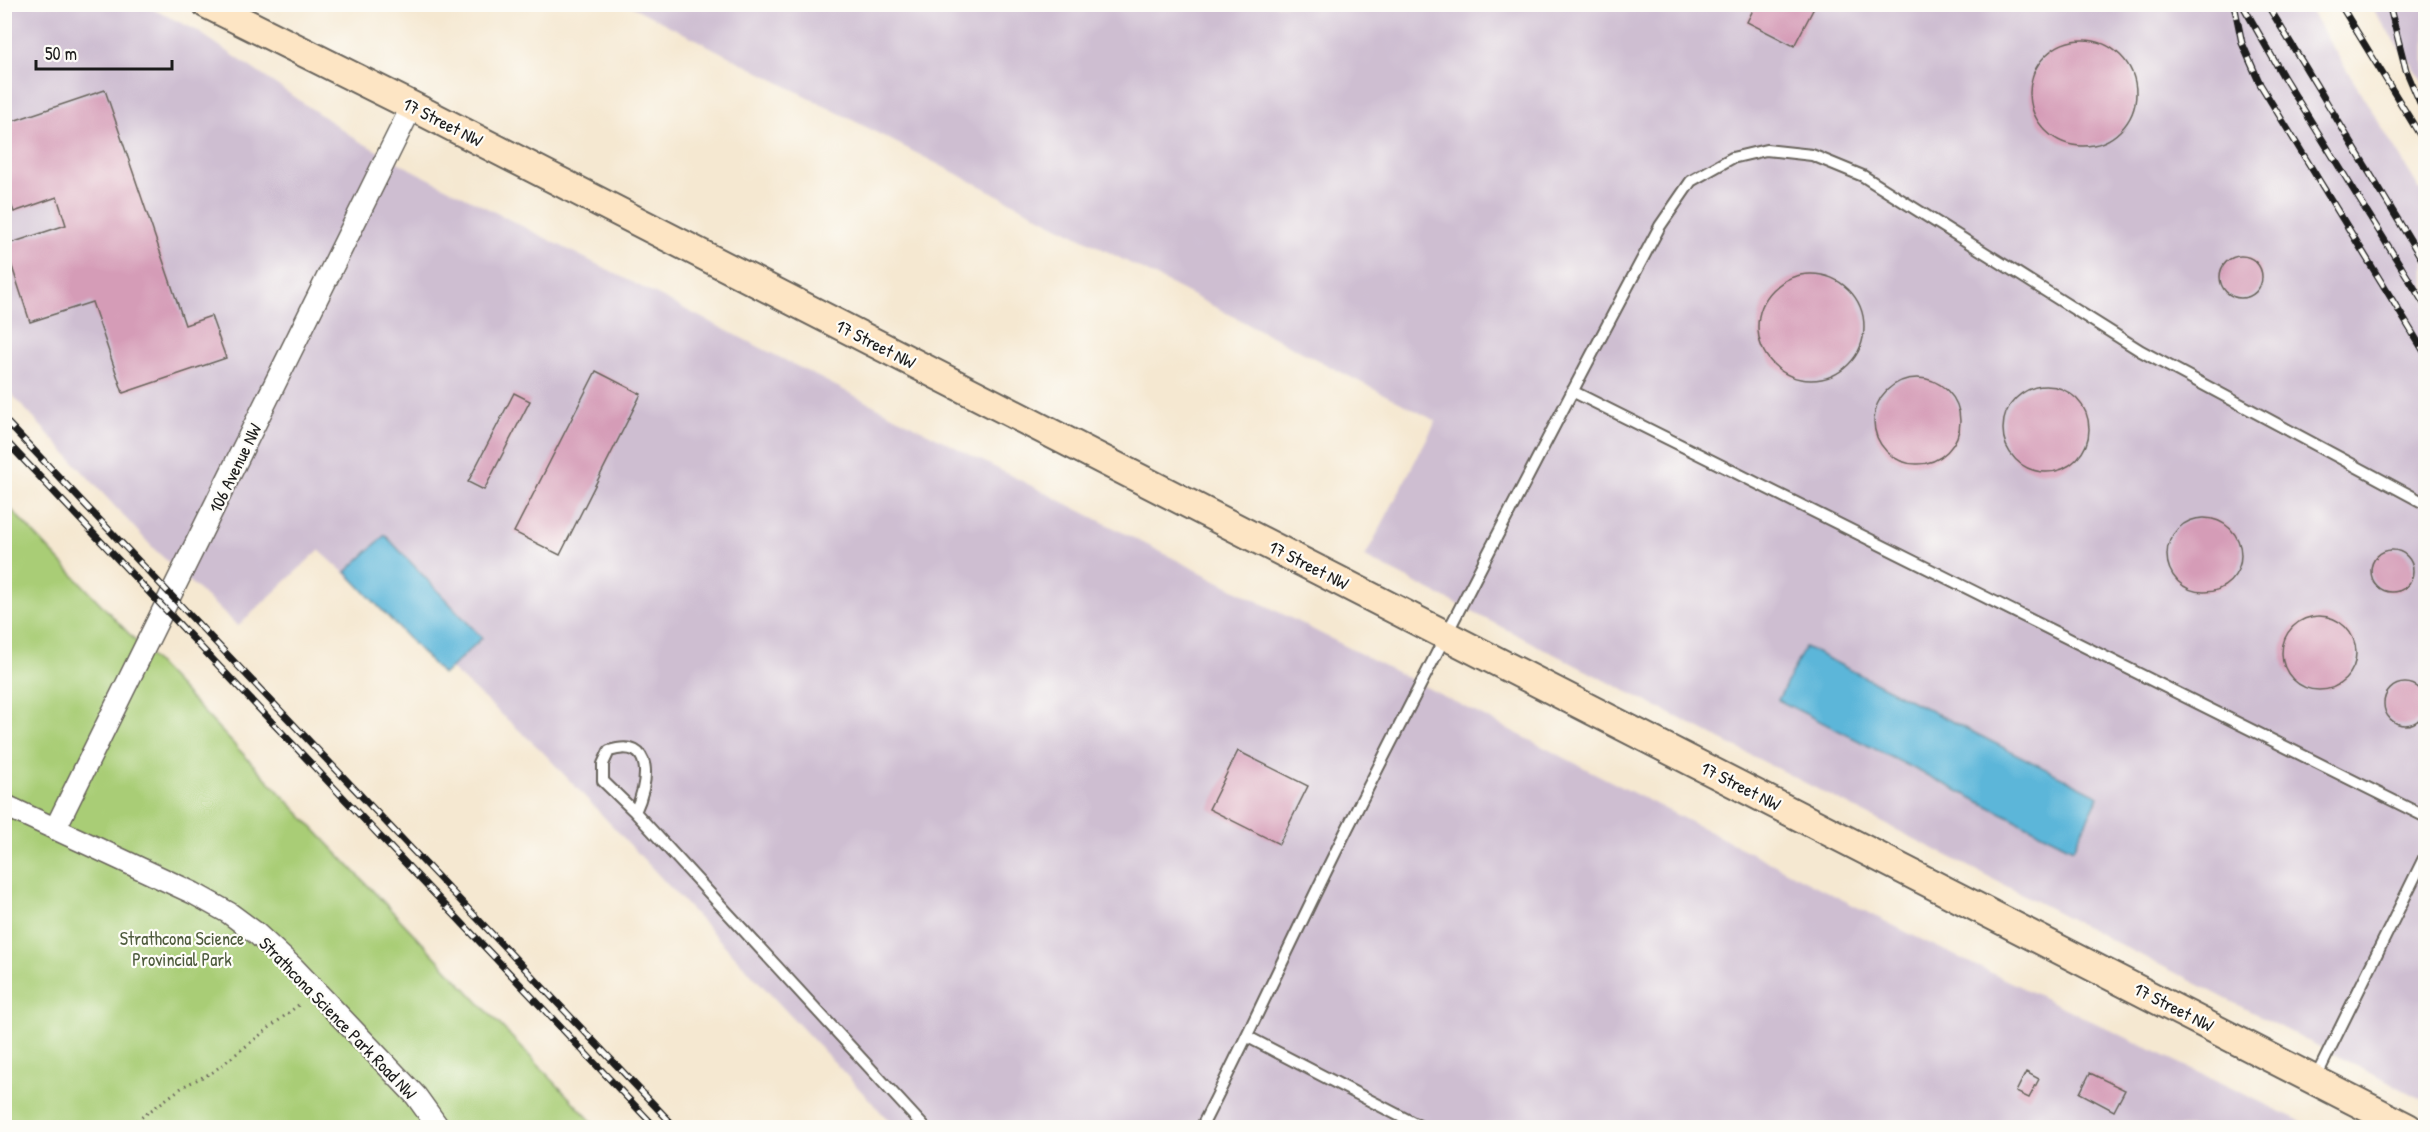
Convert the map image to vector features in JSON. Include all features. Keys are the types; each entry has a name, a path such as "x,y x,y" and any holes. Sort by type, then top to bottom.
{"main road":[{"name":"17 Street NW","path":"207,4 412,106 2409,1128"}],"street":[{"name":"106 Avenue NW","path":"55,829 412,106"},
{"name":"Strathcona Science Park Road NW","path":"4,805 193,893 229,913 256,933 294,968 416,1096 439,1128"}],"lane":[{"path":"1201,1128 1248,1037 1345,834 1446,635 1660,226 1691,181 1732,158 1766,150 1812,155 1863,176 2141,351 2426,504"},
{"path":"1572,391 2426,817"},
{"path":"635,812 640,801 645,769 642,756 637,749 623,747 609,751 603,764 603,781 635,812 925,1128"},
{"path":"2315,1079 2426,854"},
{"path":"1248,1037 1423,1128"}],"path":[{"path":"127,1128 184,1086 213,1072 314,991"}],"shaded area":[{"path":"5,5 144,5 196,30 359,141 416,172 1912,935 2313,1127 895,1127 541,750 319,550 238,626 154,549 5,387"},
{"path":"629,5 2307,5 2425,198 2425,1101 1365,557 1436,421"},
{"path":"2370,5 2425,5 2425,83 2377,16"}],"green space":[{"name":"Strathcona Science Provincial Park","path":"5,503 597,1127 5,1127"}],"water":[{"path":"385,535 482,638 443,675 346,572"},
{"path":"1805,647 2099,796 2073,849 1778,700"}],"building":[{"path":"1756,4 1816,4 1794,46 1747,22"},
{"path":"2083,40 2103,44 2121,55 2132,73 2136,93 2132,113 2121,131 2103,142 2083,146 2063,142 2045,131 2034,113 2030,93 2034,73 2045,55 2063,44"},
{"path":"105,90 185,325 211,316 226,358 123,393 92,302 30,322 5,245 66,225 57,197 14,212 4,186 4,124"},
{"path":"2241,256 2249,257 2256,262 2261,269 2261,285 2256,292 2249,297 2241,298 2233,297 2226,292 2221,285 2220,277 2221,269 2226,262 2233,257"},
{"path":"1811,274 1831,278 1849,289 1860,307 1864,327 1860,347 1849,365 1831,376 1811,380 1791,376 1773,365 1762,347 1758,327 1762,307 1773,289 1791,278"},
{"path":"596,371 641,394 560,555 514,532"},
{"path":"1917,378 1934,381 1948,390 1957,404 1960,421 1957,438 1948,452 1934,461 1917,464 1900,461 1886,452 1877,438 1874,421 1877,404 1886,390 1900,381"},
{"path":"2046,386 2063,389 2077,398 2086,412 2089,429 2086,446 2077,460 2063,469 2046,472 2029,469 2015,460 2006,446 2003,429 2006,412 2015,398 2029,389"},
{"path":"514,393 530,401 484,490 468,482"},
{"path":"2204,518 2218,521 2230,529 2238,541 2241,555 2238,569 2230,581 2218,589 2204,592 2190,589 2178,581 2170,569 2167,555 2170,541 2178,529 2190,521"},
{"path":"2392,550 2400,551 2407,556 2412,563 2412,579 2407,586 2400,591 2392,592 2384,591 2377,586 2372,579 2371,571 2372,563 2377,556 2384,551"},
{"path":"2319,616 2340,622 2350,632 2356,653 2350,674 2340,684 2319,690 2298,684 2288,674 2282,653 2288,632 2298,622"},
{"path":"2405,683 2413,684 2420,689 2425,696 2425,712 2420,719 2413,724 2405,725 2397,724 2390,719 2385,712 2384,704 2385,696 2390,689 2397,684"},
{"path":"1238,751 1308,786 1279,844 1209,809"},
{"path":"2026,1072 2039,1079 2029,1098 2016,1092"},
{"path":"2090,1073 2125,1090 2114,1111 2080,1093"}],"railway":[{"path":"2234,4 2242,43 2260,84 2426,355"},
{"path":"2242,4 2283,76 2426,307"},
{"path":"2267,4 2426,266"},
{"path":"2340,4 2426,145"},
{"path":"2389,4 2406,70 2426,117"},
{"path":"4,419 676,1128"},
{"path":"4,439 656,1128"}]}
